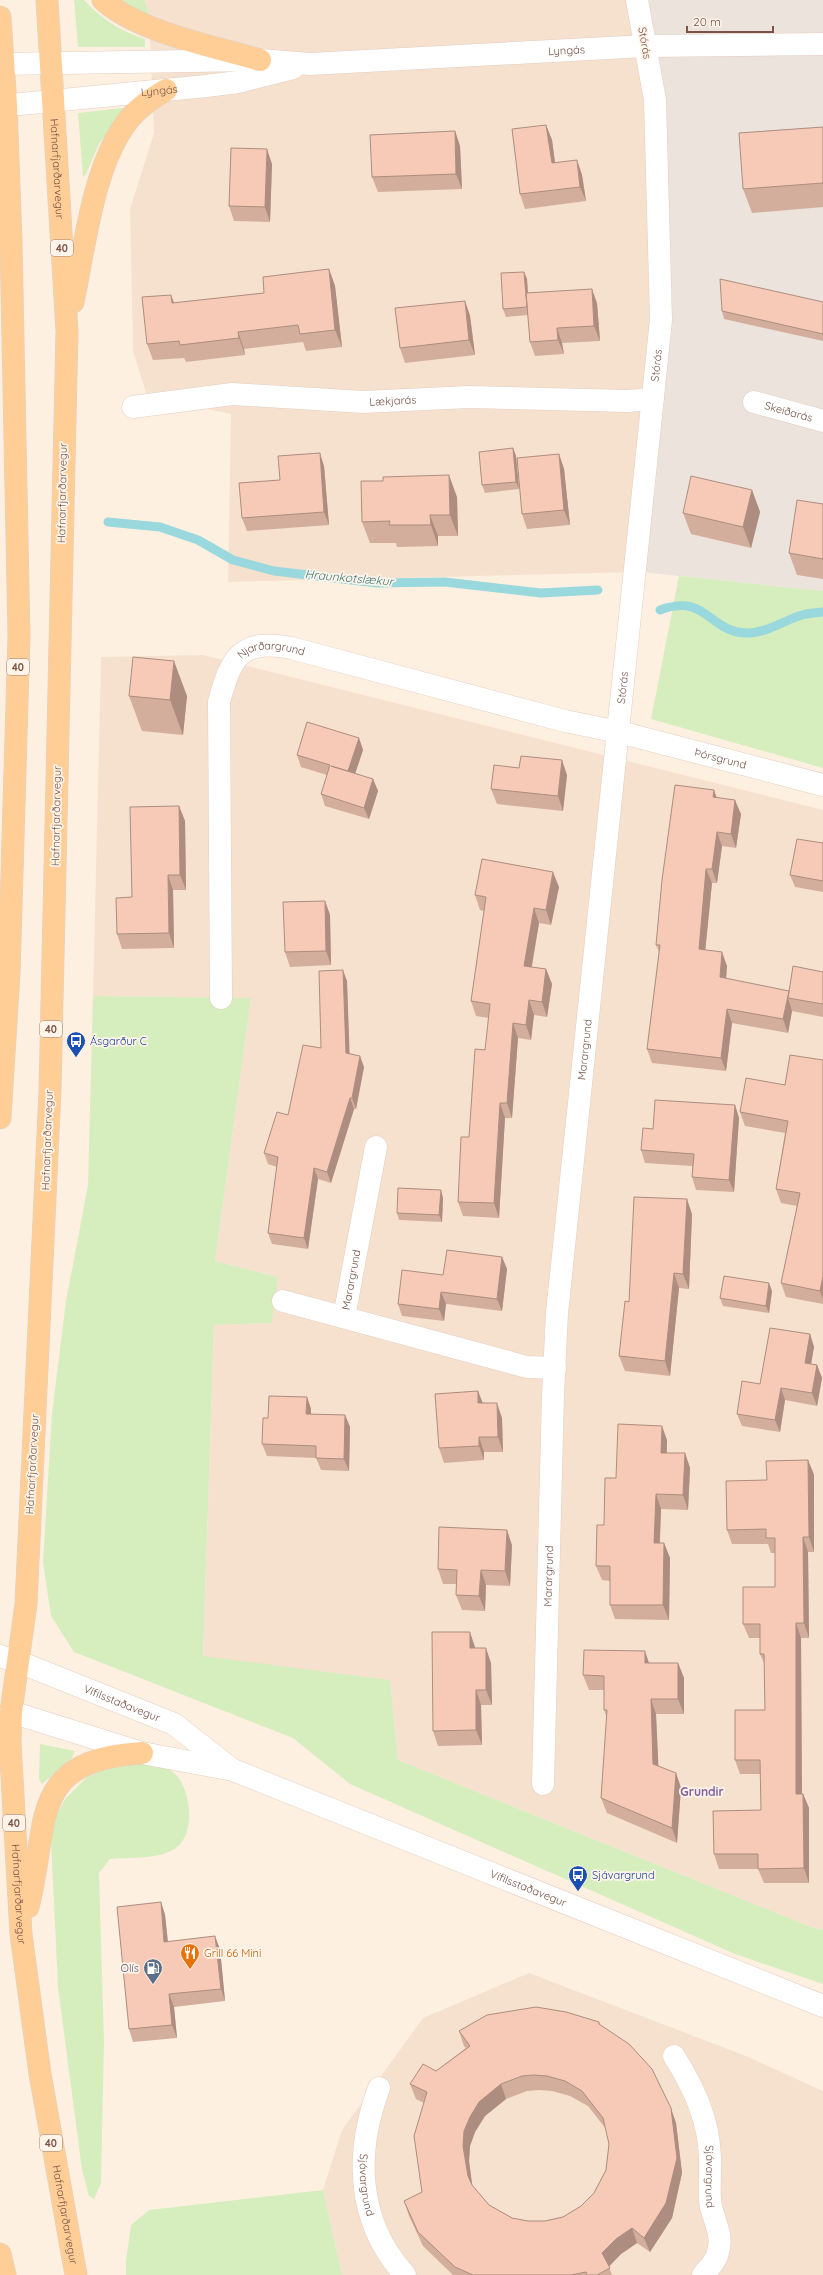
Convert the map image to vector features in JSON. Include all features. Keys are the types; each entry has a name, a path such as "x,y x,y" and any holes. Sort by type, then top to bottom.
{"main road":[{"name":"Hafnarfjarðarvegur","path":"47,0 67,331 50,1091 26,1604 9,1659 5,1710 10,1743 21,1934 40,2074 76,2275"},
{"path":"103,0 116,12 135,22 260,60"},
{"name":"40","path":"0,17 3,105 11,241 19,636 9,974 0,1118"},
{"path":"67,331 100,175 114,144 130,118 145,104 166,90"},
{"path":"0,213 11,241"},
{"path":"0,995 9,974"},
{"path":"21,1934 29,1904 42,1824 52,1796 73,1772 88,1763 105,1757 142,1753"},
{"path":"0,2254 5,2275"}],"street":[{"name":"Stórás","path":"619,732 661,320 655,100 637,0"},
{"name":"Lyngás","path":"2,64 111,64 260,60 310,64 645,46 823,44"},
{"name":"Lyngás","path":"3,105 238,82 310,64"},
{"name":"Lækjarás","path":"133,407 232,394 363,402 469,397 627,401 653,399"},
{"name":"Skeiðarás","path":"754,402 823,422"},
{"name":"Njarðargrund","path":"221,998 219,702 226,676 241,653 255,645 272,644 565,721 619,732"},
{"name":"Þórsgrund","path":"619,732 823,785"},
{"name":"Marargrund","path":"543,1784 557,1313 619,732"},
{"name":"Marargrund","path":"344,1318 376,1147"},
{"name":"Marargrund","path":"283,1301 527,1367 555,1368"},
{"name":"Vífilsstaðavegur","path":"9,1659 174,1724 233,1770"},
{"name":"Vífilsstaðavegur","path":"5,1710 142,1753 233,1770 823,2006"},
{"name":"Sjávargrund","path":"674,2056 688,2078 700,2103 707,2130 710,2157 711,2207 719,2229 718,2253 703,2275"},
{"name":"Sjávargrund","path":"379,2088 370,2114 364,2140 362,2167 372,2221 384,2246 405,2275"}],"shaded area":[{"path":"145,0 649,0 663,195 641,572 228,582 231,414 147,396 133,351 130,209 154,133 149,15"},
{"path":"649,0 823,0 823,591 641,572 663,195"},
{"path":"203,655 823,810 823,1930 811,1927 398,1760 390,1680 203,1657 214,1325 272,1323 278,1277 215,1261 251,998 93,996 101,657"},
{"path":"529,1973 746,2056 823,2091 823,2275 342,2275 323,2190 342,2130 423,2018"}],"green space":[{"path":"74,0 84,0 112,24 145,39 145,47 78,47"},
{"path":"121,0 145,0 149,15 134,9"},
{"path":"122,108 123,112 99,144 86,174 83,177 78,113"},
{"path":"679,576 823,591 823,768 651,719"},
{"path":"93,996 251,998 215,1261 278,1277 272,1323 214,1325 203,1656 390,1680 398,1760 811,1927 823,1930 823,1984 735,1954 350,1784 293,1738 74,1652 51,1616 43,1562 52,1414 66,1301 88,1185"},
{"path":"40,1744 75,1751 72,1758 42,1784 39,1779"},
{"path":"142,1763 165,1768 176,1775 181,1782 188,1801 189,1823 187,1833 182,1841 176,1848 169,1852 153,1856 110,1859 99,1873 104,2041 101,2183 94,2199 89,2196 82,2170 58,1987 51,1841 55,1818 65,1799 86,1778 109,1767"},
{"path":"323,2190 342,2275 126,2275 126,2261 131,2225 149,2210"}],"building":[{"path":"546,125 552,163 577,160 580,187 520,194 512,129"},
{"path":"823,127 823,183 743,189 739,133"},
{"path":"455,131 456,174 372,177 370,135"},
{"path":"231,148 267,149 265,207 229,206"},
{"path":"329,269 335,330 300,334 298,325 238,332 239,338 180,345 179,341 147,344 142,297 171,295 172,303 264,293 263,277"},
{"path":"524,272 527,307 503,309 501,273"},
{"path":"720,279 823,302 823,334 722,311"},
{"path":"592,289 594,326 557,328 558,340 530,342 526,293"},
{"path":"465,301 469,340 400,348 395,308"},
{"path":"513,448 516,482 482,485 479,452"},
{"path":"320,453 324,512 242,518 239,483 280,480 278,456"},
{"path":"559,454 564,510 522,514 517,458"},
{"path":"449,475 450,515 430,515 431,525 389,525 390,521 362,522 361,481 383,481 383,477"},
{"path":"691,476 752,490 743,527 683,513"},
{"path":"797,500 823,504 823,559 789,553"},
{"path":"133,657 174,661 170,700 129,696"},
{"path":"307,722 359,738 348,771 331,766 373,779 364,808 321,794 330,765 297,755"},
{"path":"521,756 562,760 558,796 491,789 494,765 519,768"},
{"path":"675,785 714,790 713,797 735,800 731,834 717,832 712,869 706,869 699,949 722,952 720,977 789,991 783,1019 727,1009 721,1058 647,1049 660,945 656,945 662,880"},
{"path":"179,806 180,875 168,875 169,933 117,934 116,898 132,897 130,807"},
{"path":"797,839 823,843 823,881 790,875"},
{"path":"482,859 553,872 546,910 534,908 524,966 546,969 542,1002 529,1000 526,1025 513,1023 507,1103 500,1103 494,1203 458,1202 461,1137 469,1137 475,1049 485,1050 490,1004 471,1001 486,897 475,895"},
{"path":"325,901 326,951 285,952 283,902"},
{"path":"793,966 823,972 823,1004 788,998"},
{"path":"343,970 346,1053 360,1056 352,1098 350,1098 327,1172 314,1168 304,1238 268,1233 278,1157 264,1153 277,1112 288,1115 303,1045 321,1048 319,971"},
{"path":"790,1055 823,1060 823,1276 820,1291 781,1283 800,1193 776,1189 788,1121 740,1112 746,1078 785,1085"},
{"path":"655,1100 735,1105 729,1180 692,1177 694,1154 641,1150 643,1128 653,1129"},
{"path":"398,1188 441,1190 439,1215 397,1213"},
{"path":"634,1197 687,1199 683,1274 674,1273 665,1361 619,1356 625,1301 629,1302"},
{"path":"447,1250 502,1257 497,1299 441,1292 439,1309 398,1304 402,1270 443,1275"},
{"path":"724,1276 769,1283 766,1306 720,1298"},
{"path":"770,1328 810,1334 805,1363 817,1365 812,1393 781,1388 775,1420 737,1414 742,1381 760,1384"},
{"path":"478,1391 478,1403 497,1403 498,1437 479,1437 479,1446 439,1448 435,1394"},
{"path":"269,1396 307,1397 306,1414 345,1415 344,1459 316,1458 316,1446 262,1444 263,1418 268,1418"},
{"path":"618,1424 662,1426 661,1453 685,1453 683,1495 656,1494 654,1543 664,1543 663,1605 610,1605 610,1566 596,1566 597,1525 604,1525 605,1478 616,1478"},
{"path":"808,1460 809,1537 803,1537 804,1623 796,1623 796,1794 803,1794 804,1868 758,1869 758,1854 714,1854 713,1811 761,1810 760,1760 735,1760 735,1710 765,1710 764,1654 760,1654 760,1624 743,1624 743,1587 775,1587 775,1538 766,1538 766,1529 727,1530 726,1481 767,1480 766,1461"},
{"path":"439,1527 507,1530 505,1571 481,1570 479,1596 456,1595 457,1570 438,1569"},
{"path":"432,1632 470,1632 470,1648 486,1648 486,1690 476,1690 476,1730 433,1731"},
{"path":"584,1650 645,1651 645,1663 678,1663 678,1699 651,1699 653,1764 676,1773 672,1828 601,1798 607,1710 604,1710 604,1676 583,1675"},
{"path":"161,1902 164,1942 215,1936 221,1989 169,1994 172,2025 129,2029 117,1907"},
{"path":"536,2007 566,2012 599,2022 599,2024 629,2044 652,2069 671,2108 677,2158 666,2203 644,2238 632,2228 616,2239 602,2253 610,2268 597,2275 587,2275 586,2272 571,2275 473,2275 455,2267 418,2232 404,2201 422,2192 414,2136 427,2092 410,2084 423,2064 436,2071 470,2046 459,2031 487,2015","holes":["522,2076 547,2076 565,2081 582,2091 603,2118 609,2144 606,2170 594,2193 581,2206 563,2217 545,2221 528,2221 512,2218 489,2205 472,2185 468,2176 463,2146 464,2131 479,2102 501,2084"]}],"waterway":[{"name":"Hraunkotslækur","path":"108,522 160,527 198,540 233,560 274,571 377,583 445,582 541,593 598,590"},
{"name":"Hraunkotslækur","path":"660,610 676,606 689,606 699,610 725,628 736,632 750,633 770,628 802,615 823,612"}],"place":[{"name":"Ásgarður C","path":"76,1058"},
{"name":"Sjávargrund","path":"578,1892"},
{"name":"Grill 66 Mini","path":"190,1970"},
{"name":"Olís","path":"153,1985"}],"district":[{"name":"Grundir","path":"702,1792"}]}
